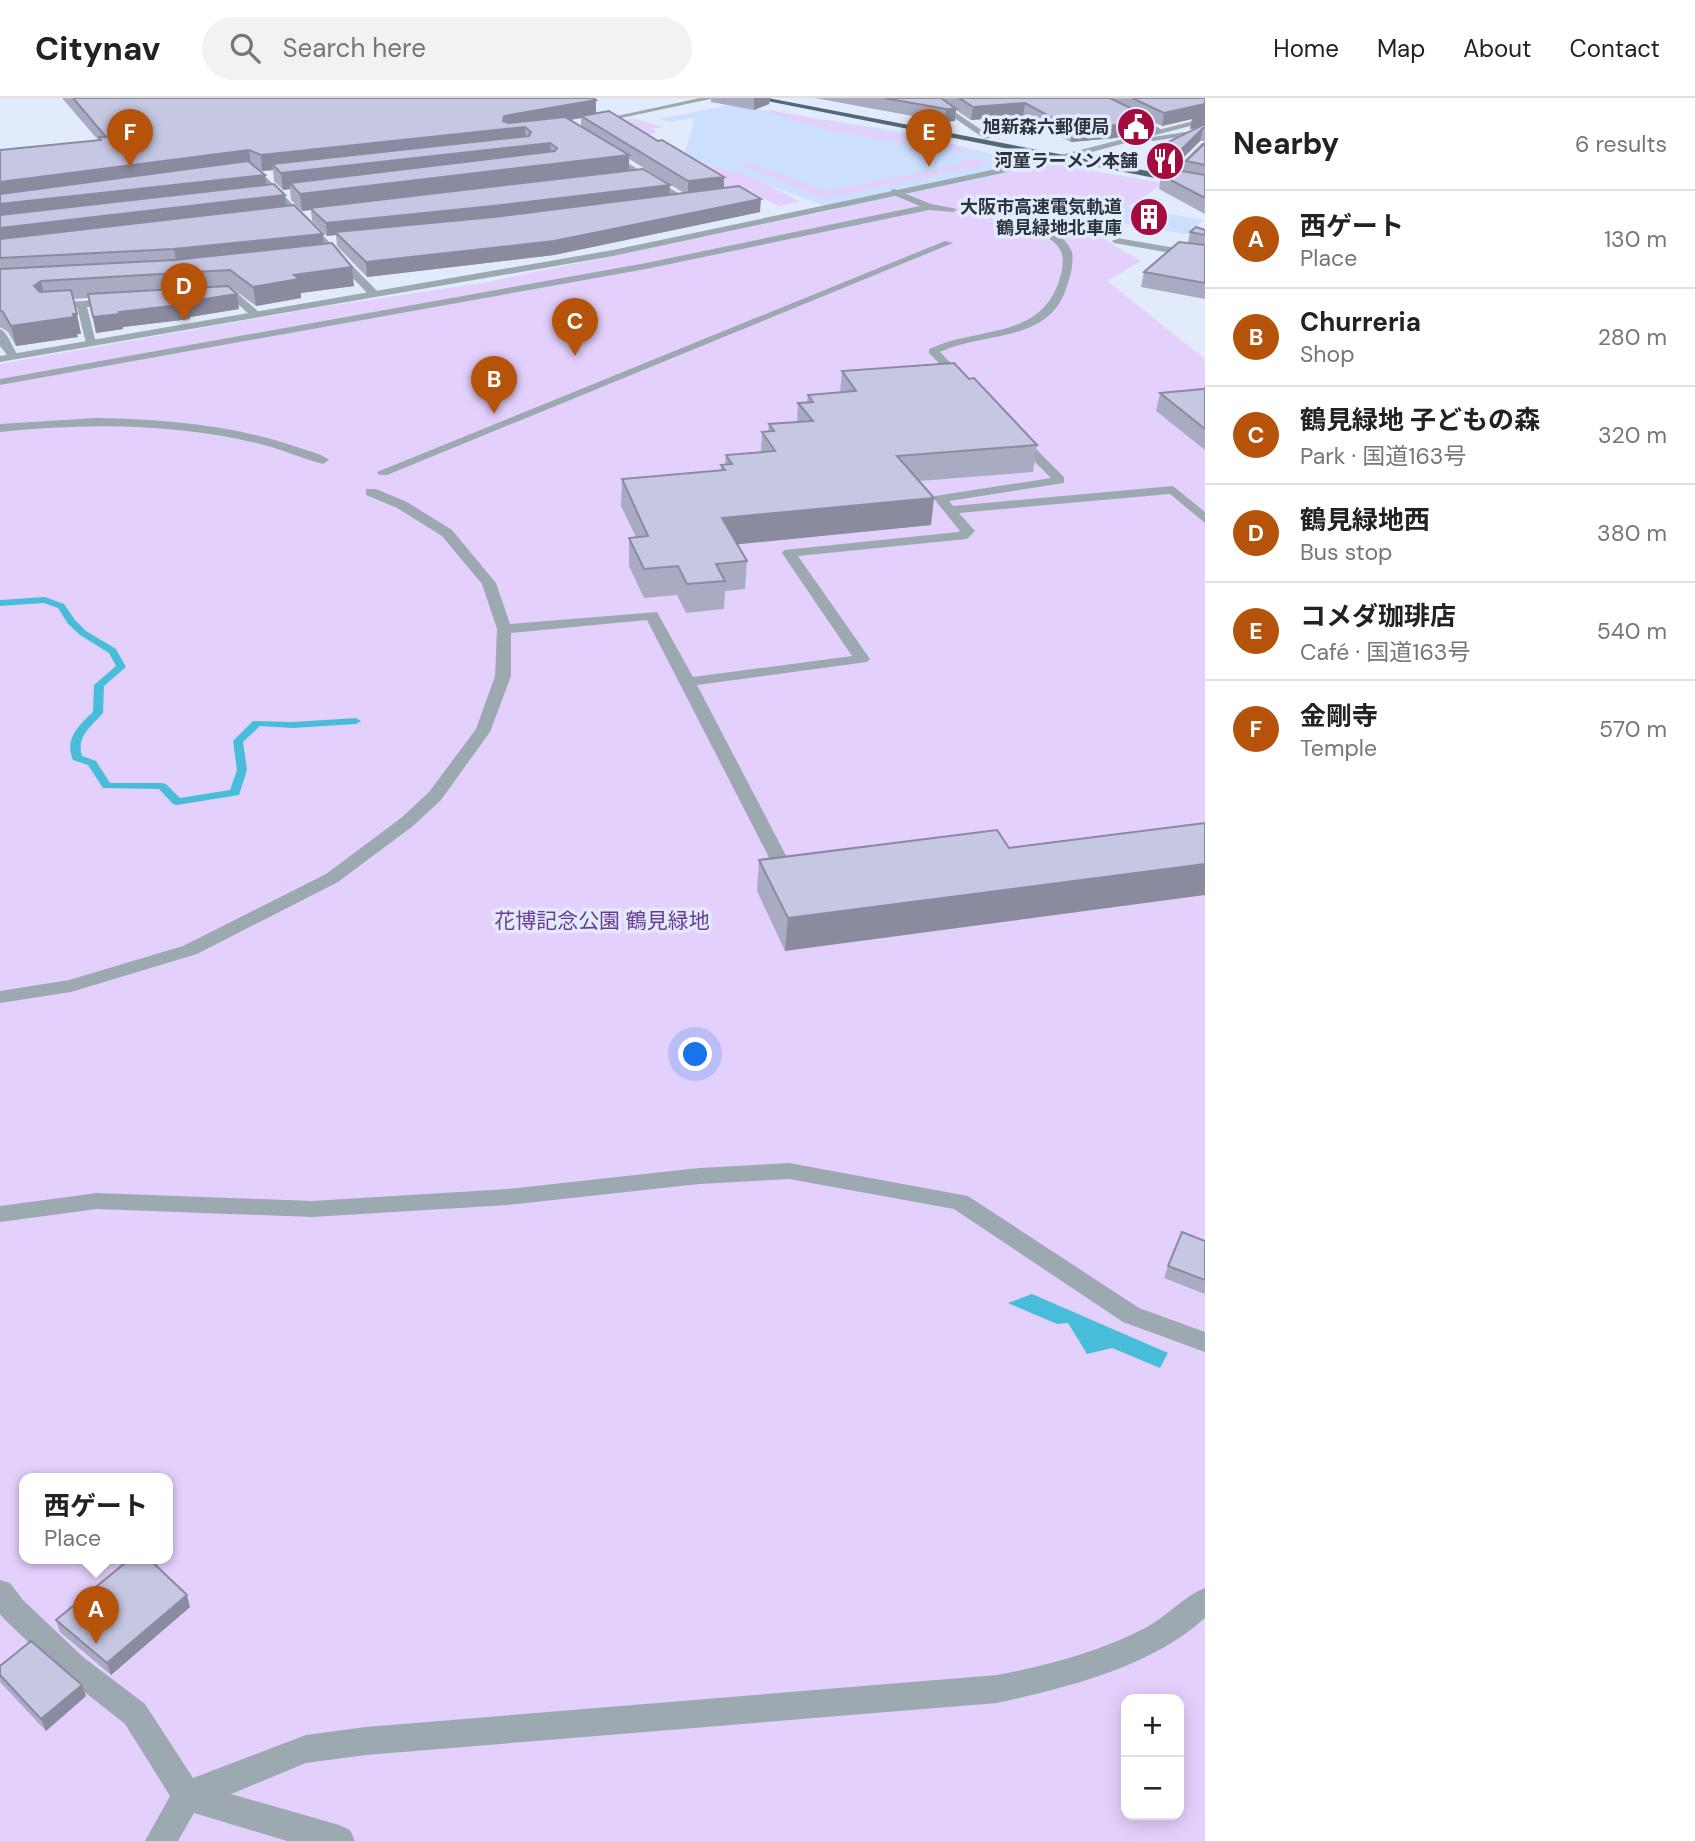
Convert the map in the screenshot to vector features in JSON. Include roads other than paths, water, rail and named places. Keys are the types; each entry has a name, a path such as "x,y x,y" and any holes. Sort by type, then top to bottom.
{"highway":[{"path":"756,98 1205,185"},
{"path":"788,98 1205,178"}],"street":[{"path":"581,124 711,98"},
{"path":"929,98 988,137"},
{"path":"1092,98 1159,130"},
{"path":"0,359 549,265 1061,157 1205,120"},
{"path":"1134,137 1153,139 1205,131"},
{"path":"1178,173 1205,145"},
{"path":"600,148 687,202"},
{"path":"239,173 251,172 261,177 285,196 300,217 374,294"},
{"path":"261,177 273,176"},
{"path":"620,179 643,176"},
{"path":"894,192 929,206 953,209"},
{"path":"267,198 285,196"},
{"path":"673,204 699,200"},
{"path":"0,382 646,266 929,206"},
{"path":"287,218 312,215"},
{"path":"972,391 933,351 943,344 1002,333 1047,317 1063,291 1070,255 1064,242 1042,230"},
{"path":"324,242 336,241"},
{"path":"1117,241 1205,256"},
{"path":"383,472 948,243"},
{"path":"325,257 337,256"},
{"path":"205,296 233,295 255,314"},
{"path":"45,306 122,302"},
{"path":"81,304 91,343"},
{"path":"0,332 6,348 14,357"},
{"path":"0,428 79,423 150,424 258,439 323,460"},
{"path":"688,682 862,659 789,553 962,536 968,531 940,499 1059,480 1011,430"},
{"path":"950,510 1173,490 1205,519"},
{"path":"0,998 71,986 190,950 332,878 407,822 435,796 484,729 503,676 504,629 489,583 447,533 402,505 371,492"},
{"path":"504,629 652,615 786,873 812,870"},
{"path":"0,1214 97,1201 312,1209 508,1197 699,1175 789,1171 960,1202 1131,1315 1205,1342"},
{"path":"0,1592 13,1609 74,1666 135,1714 187,1796 339,1841"},
{"path":"161,1841 187,1796 306,1749 366,1741 998,1689 1058,1675 1140,1644 1176,1625 1205,1601"}],"water":[{"path":"1032,1294 1168,1353 1160,1368 1112,1348 1087,1354 1068,1323 1057,1324 1008,1303"}],"waterway":[{"path":"0,603 45,600 61,606 71,622 83,633 113,651 121,667 99,685 98,713 79,733 75,744 77,758 92,763 107,786 162,786 177,802 235,793 242,770 238,741 257,723 293,725 356,721"}],"place":[{"name":"旭新森六郵便局","path":"1136,127"},
{"name":"河童ラーメン本舗","path":"1165,161"},
{"name":"金剛寺","path":"130,167"},
{"name":"コメダ珈琲店","path":"929,167"},
{"name":"大阪市高速電気軌道 鶴見緑地北車庫","path":"1149,217"},
{"name":"鶴見緑地西","path":"184,321"},
{"name":"鶴見緑地 子どもの森","path":"575,356"},
{"name":"Churreria","path":"494,414"},
{"name":"西ゲート","path":"96,1644"}],"park label":[{"name":"花博記念公園 鶴見緑地","path":"602,921"}]}
